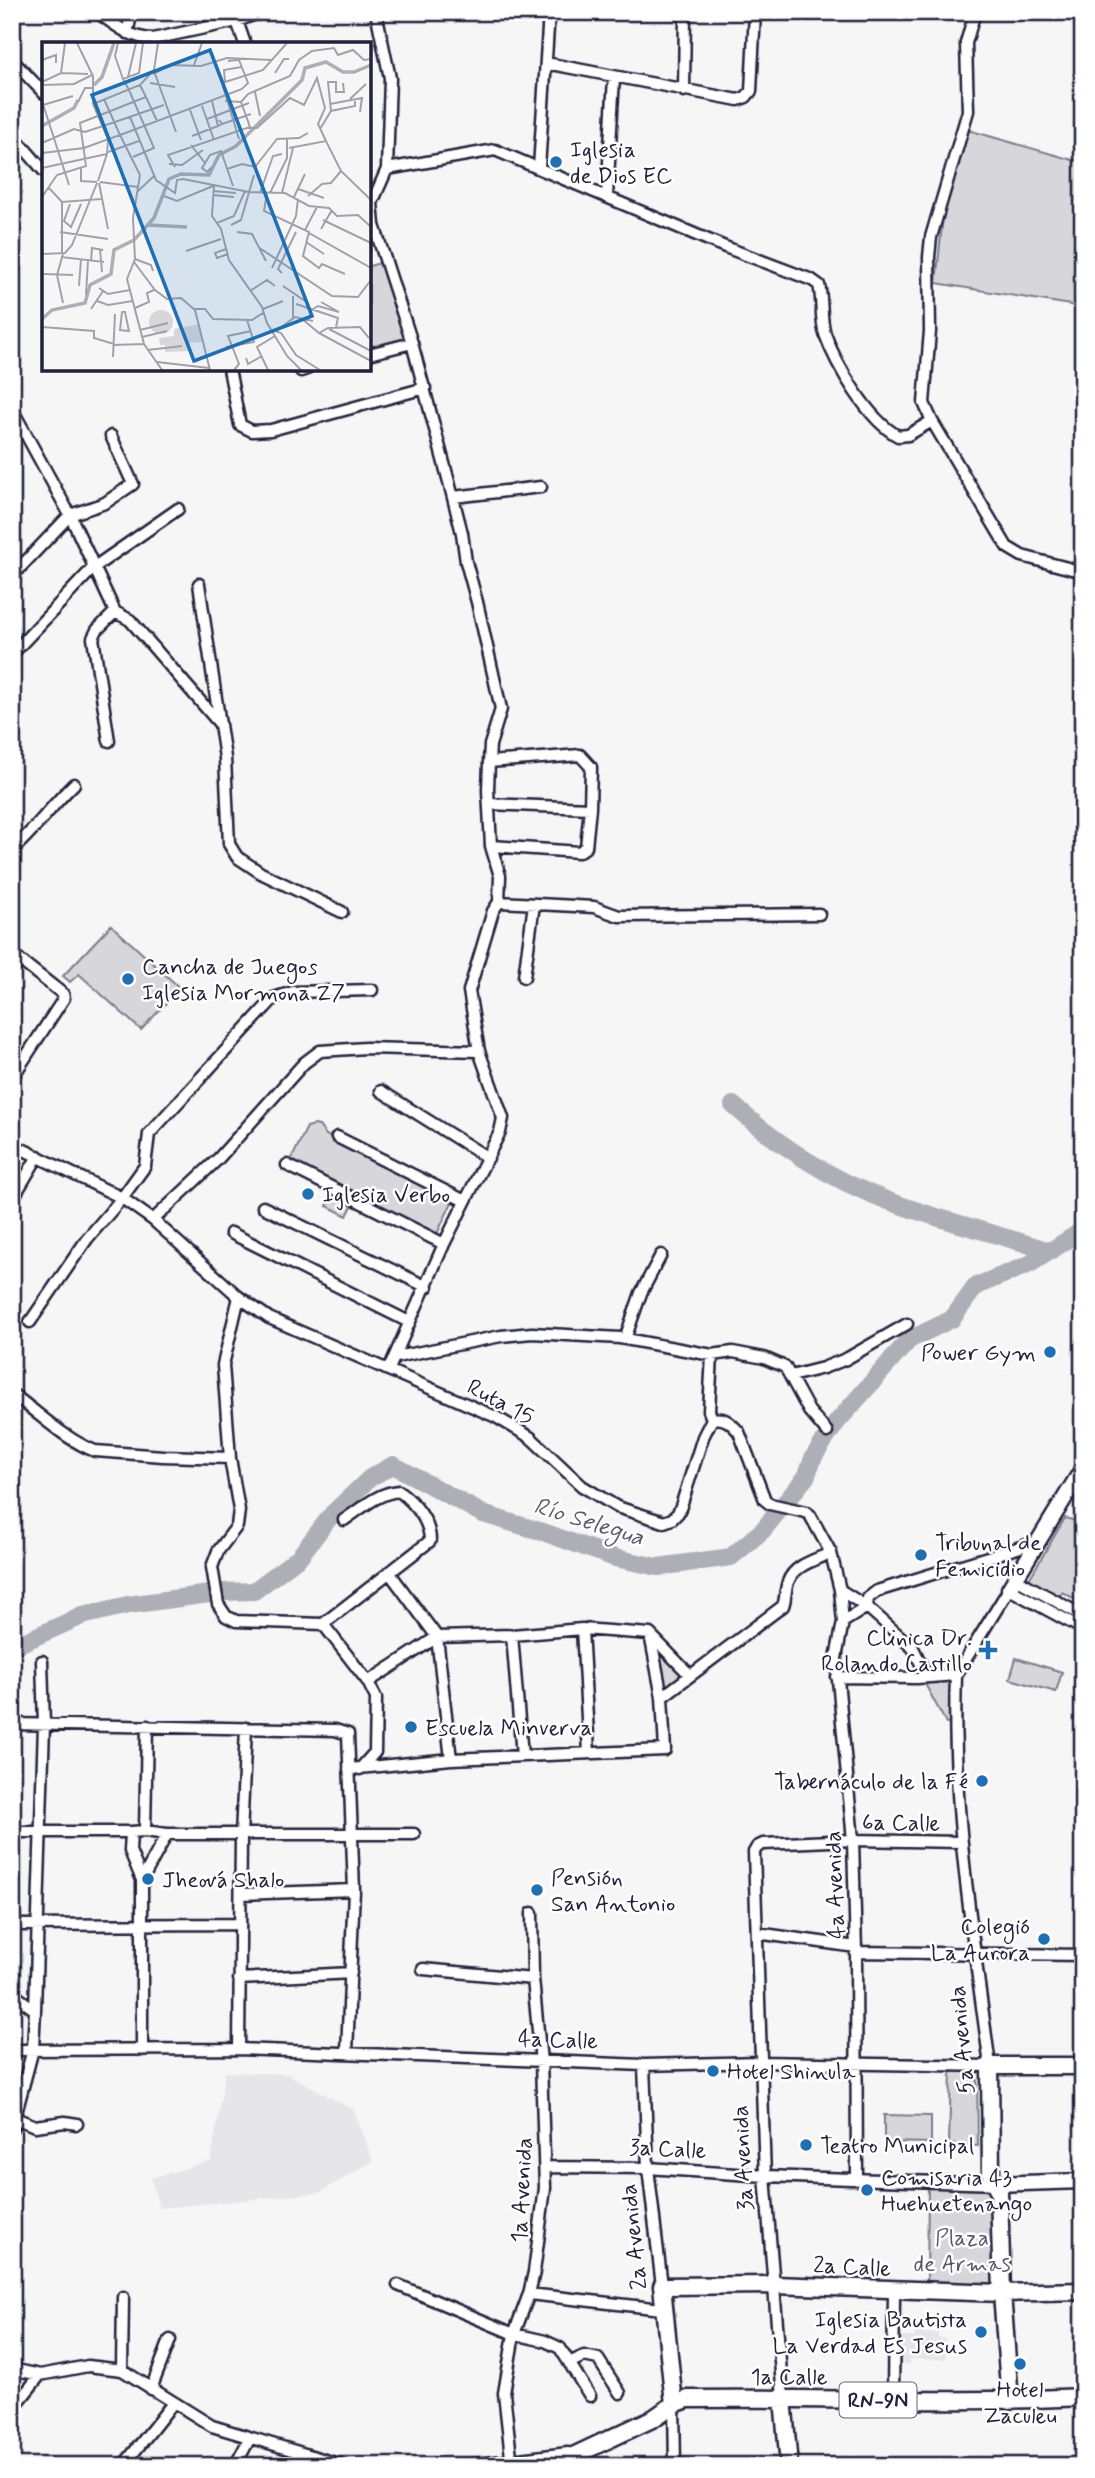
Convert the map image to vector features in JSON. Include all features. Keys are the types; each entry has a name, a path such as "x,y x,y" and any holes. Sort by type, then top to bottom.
{"main road":[{"name":"4a Calle","path":"990,2066 1083,2066"},
{"name":"5a Avenida","path":"990,2066 991,2178 999,2192 1002,2294 1010,2400"},
{"name":"2a Calle","path":"662,2286 774,2285 1002,2294 1083,2291"},
{"name":"2a Avenida","path":"662,2286 662,2309 674,2404"},
{"name":"1a Calle","path":"552,2466 688,2399 1010,2400 1083,2397"},
{"name":"3a Avenida","path":"783,2398 789,2466"}],"street":[{"path":"97,12 141,41 161,40 237,21 261,12"},
{"path":"127,33 132,12"},
{"path":"376,12 390,78 387,169 371,202 374,225 425,388 462,533 466,562 501,709 490,745 489,762 491,846 500,876 499,902 493,911 469,990 479,1051 503,1118 500,1132 444,1244 389,1369"},
{"path":"539,168 549,12"},
{"path":"684,91 685,12"},
{"path":"546,63 738,100 751,91 755,12"},
{"path":"975,12 966,43 968,111 931,237 930,331 924,402 932,421 1007,547 1022,556 1083,572"},
{"path":"237,21 244,42"},
{"path":"12,60 42,91"},
{"path":"607,197 614,78"},
{"path":"12,135 42,169"},
{"path":"387,169 495,150 725,247 812,280 819,285 820,310 826,335 849,384 883,424 898,436 908,435 932,421"},
{"path":"371,354 412,344"},
{"path":"229,371 240,425 252,431 271,430 425,388"},
{"path":"12,409 70,515 115,612 130,620 220,724"},
{"path":"12,576 70,515 105,503 132,484 111,436"},
{"path":"453,497 541,487"},
{"path":"12,654 93,568 178,509"},
{"path":"199,584 220,724 227,785 229,844 232,851 261,873 342,912"},
{"path":"109,741 93,638 97,630 115,612"},
{"path":"489,762 580,755 591,767 586,847 579,852 491,846"},
{"path":"12,850 30,835 74,784"},
{"path":"489,804 590,808"},
{"path":"499,902 594,907 606,909 619,916 819,914"},
{"path":"524,977 534,904"},
{"path":"12,954 63,994 64,998 12,1078"},
{"path":"30,1322 87,1239 145,1166 149,1134 274,998 293,992 372,990"},
{"path":"153,1220 218,1159 304,1063 320,1051 366,1048 479,1051"},
{"path":"381,1091 488,1158"},
{"path":"337,1137 465,1201"},
{"name":"Ruta 15","path":"12,1144 122,1198 153,1220 239,1297 269,1318 496,1417 530,1437 582,1486 617,1507 664,1522 678,1513 703,1437 712,1419"},
{"path":"12,1200 38,1156"},
{"path":"287,1165 444,1244"},
{"path":"263,1207 427,1287"},
{"path":"231,1233 409,1322"},
{"path":"625,1339 642,1293 661,1255"},
{"path":"239,1297 223,1365 230,1458 239,1510 237,1526 218,1551 212,1567 218,1604 226,1616 236,1621 323,1624 429,1541 430,1534 423,1516 399,1491 387,1492 344,1520"},
{"path":"791,1376 824,1368 846,1359 907,1324"},
{"path":"396,1357 500,1336 532,1333 625,1339 712,1355 733,1352 764,1358 785,1367 809,1411 827,1432"},
{"path":"712,1355 709,1411 712,1419 722,1418 739,1432 765,1500 770,1504 810,1515 831,1553 840,1590 867,1607 913,1648 927,1676"},
{"path":"12,1394 95,1451 230,1458"},
{"path":"837,1677 917,1678 956,1675 1083,1468"},
{"path":"867,1607 868,1598 877,1591 1040,1541"},
{"path":"662,1697 689,1674 783,1606 787,1583 797,1568 831,1553"},
{"path":"389,1572 437,1637 451,1759"},
{"path":"1012,1584 1083,1616"},
{"path":"1012,1584 1083,1629"},
{"name":"4a Avenida","path":"840,1590 843,1622 837,1644 837,1677 853,1840 857,2180"},
{"path":"843,1622 867,1607"},
{"path":"323,1624 368,1682 376,1698 375,1752 355,1769"},
{"path":"368,1682 437,1637 512,1635 582,1629 650,1634 689,1674"},
{"path":"582,1629 589,1753"},
{"path":"355,1769 451,1759 665,1750 662,1697 650,1634"},
{"path":"512,1635 522,1756"},
{"path":"42,1661 44,1724 40,1926 33,2049 13,2123 35,2126 65,2122 76,2124"},
{"name":"5a Avenida","path":"956,1675 954,1728 961,1842 990,2066"},
{"path":"12,1724 246,1728 342,1731 348,1734 355,1769 351,1834 355,1890 347,2052"},
{"path":"145,1831 147,1726"},
{"path":"239,2049 239,1924 246,1728"},
{"path":"12,1832 145,1831 241,1836 414,1833"},
{"path":"131,1832 130,1851 142,1880 142,2050"},
{"path":"142,1880 167,1834"},
{"name":"6a Calle","path":"757,1847 762,1844 853,1840 961,1842"},
{"name":"3a Avenida","path":"757,1847 754,1852 765,2176 783,2398"},
{"path":"241,1894 355,1890"},
{"name":"1a Avenida","path":"512,2463 504,2393 514,2334 528,2294 541,2228 545,2167 541,2062 533,1979 532,1913"},
{"path":"12,1925 239,1924"},
{"path":"757,1933 856,1950 1083,1955"},
{"path":"423,1969 533,1979"},
{"path":"239,1979 351,1973"},
{"path":"12,1993 35,2010"},
{"name":"4a Calle","path":"12,2050 239,2049 644,2065 760,2062 990,2066"},
{"name":"2a Avenida","path":"644,2065 648,2168 662,2286"},
{"name":"3a Calle","path":"545,2167 648,2168 765,2176 996,2184 1083,2181"},
{"path":"398,2286 514,2334 545,2341 560,2348 590,2396"},
{"path":"893,2400 894,2291"},
{"path":"528,2294 662,2309"},
{"path":"122,2370 123,2297"},
{"path":"151,2389 170,2340"},
{"path":"569,2363 584,2356 598,2359 620,2393"},
{"path":"12,2369 40,2375 88,2366 122,2370 212,2426 345,2466"},
{"path":"12,2410 40,2375"},
{"path":"123,2466 173,2403"},
{"path":"674,2404 675,2466"},
{"path":"235,2466 250,2438"},
{"path":"461,2466 512,2463 577,2452"}],"shaded area":[{"path":"225,2072 288,2074 354,2110 373,2161 319,2193 159,2208 151,2178 211,2161"},
{"path":"915,2333 938,2333 938,2338 945,2339 946,2359 909,2359 909,2364 901,2364 901,2337 915,2337"}],"green space":[{"path":"1083,112 1083,307 936,283 944,206 968,130 1076,161"},
{"path":"384,262 411,343 373,350 371,265"},
{"name":"Cancha de Juegos Iglesia Mormona Z7","path":"111,925 180,988 141,1030 79,974 70,982 63,976"},
{"path":"319,1126 326,1135 454,1198 436,1236 289,1164 307,1127"},
{"path":"335,1190 355,1200 347,1216 327,1206"},
{"path":"1065,1518 1080,1522 1083,1518 1083,1603 1062,1592 1059,1597 1028,1581"},
{"path":"657,1651 686,1674 663,1690"},
{"path":"1016,1658 1062,1672 1056,1692 1010,1679"},
{"path":"951,1679 951,1725 946,1723 924,1682"},
{"path":"951,2070 977,2071 978,2146 949,2144"},
{"path":"884,2115 931,2116 931,2143 884,2142"},
{"name":"Plaza de Armas","path":"928,2184 993,2186 999,2287 927,2287"}],"waterway":[{"path":"733,1105 805,1160 866,1192 926,1214 1049,1251"},
{"name":"Río Selegua","path":"12,1647 82,1616 128,1605 224,1592 254,1591 299,1557 333,1513 370,1478 393,1465 483,1514 615,1558 658,1567 731,1557 763,1530 806,1477 814,1456 837,1422 909,1340 952,1319 976,1286 1030,1264 1083,1230"}],"place":[{"name":"Iglesia de Dios EC","path":"556,162"},
{"name":"Cancha de Juegos Iglesia Mormona Z7","path":"128,979"},
{"name":"Iglesia Verbo","path":"308,1194"},
{"name":"Power Gym","path":"1050,1352"},
{"name":"Tribunal de Femicidio","path":"921,1555"},
{"name":"Clinica Dr. Rolando Castillo","path":"988,1650"},
{"name":"Escuela Minverva","path":"411,1727"},
{"name":"Tabernáculo de la Fé","path":"982,1781"},
{"name":"Jheová Shalo","path":"148,1879"},
{"name":"Pensión San Antonio","path":"537,1890"},
{"name":"Colegió La Aurora","path":"1044,1939"},
{"name":"Hotel Shinula","path":"713,2071"},
{"name":"Teatro Municipal","path":"806,2145"},
{"name":"Comisaria 43 Huehuetenango","path":"867,2190"},
{"name":"Iglesia Bautista La Verdad Es Jesus","path":"981,2332"},
{"name":"Hotel Zaculeu","path":"1020,2364"}]}
